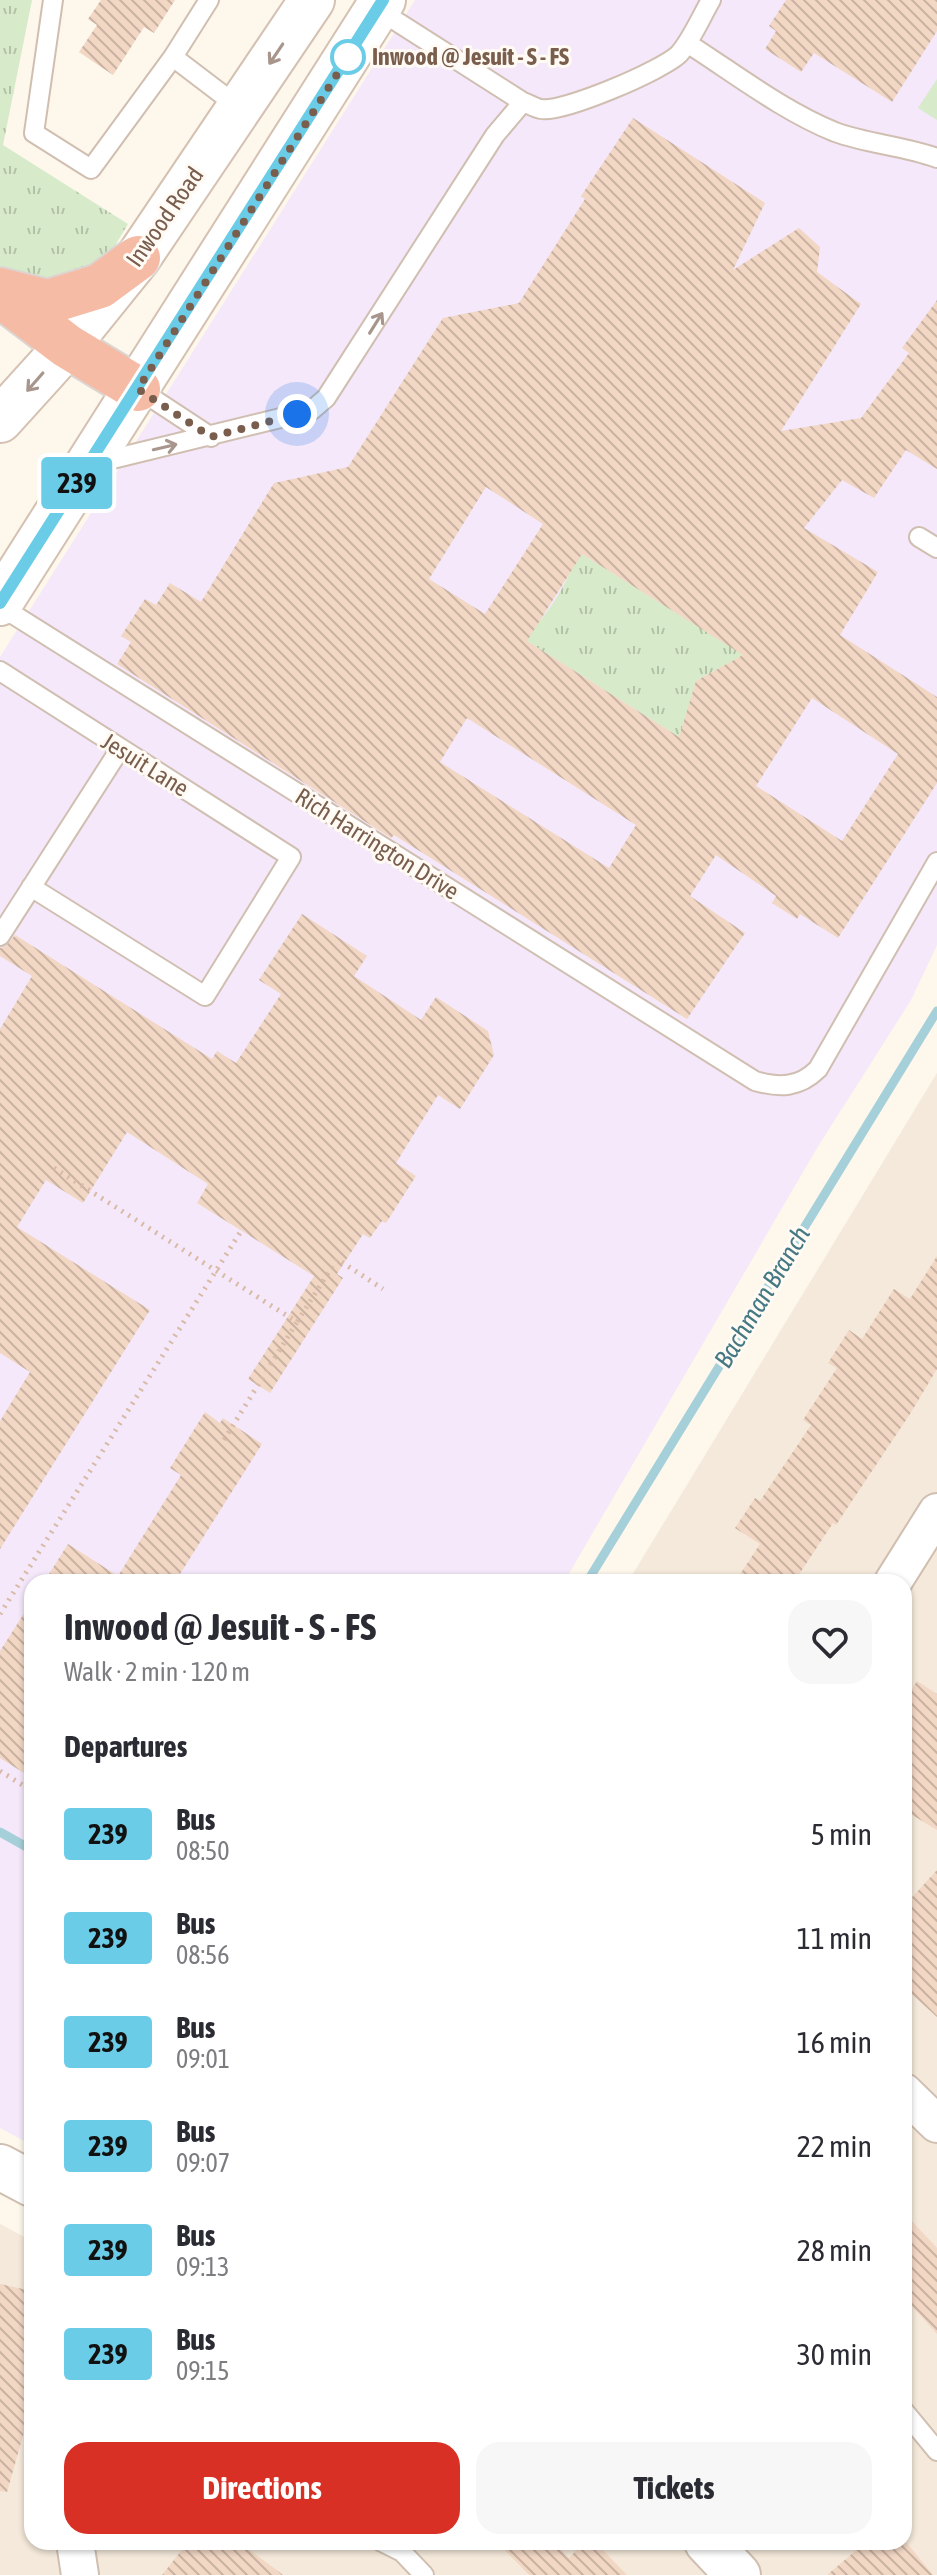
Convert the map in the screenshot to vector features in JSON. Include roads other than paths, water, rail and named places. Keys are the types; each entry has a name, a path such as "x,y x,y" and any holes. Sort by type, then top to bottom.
{"highway":[{"path":"0,293 48,302 100,286 138,258"},
{"path":"0,293 67,346 138,389"}],"main road":[{"name":"Inwood Road","path":"0,420 67,346 138,258 312,0"},
{"path":"0,604 138,389 375,3"},
{"path":"0,2167 24,2180"},
{"path":"715,2550 738,2575"}],"street":[{"path":"898,1574 937,1512"},
{"path":"912,2100 937,2124"},
{"path":"76,2550 80,2575"}],"lane":[{"path":"53,0 34,133 91,169 173,57 209,0"},
{"path":"375,3 523,102 541,110 573,103 662,67 687,43 711,0"},
{"path":"687,43 819,125 862,140 915,150 937,158"},
{"path":"173,57 240,108"},
{"path":"89,464 211,437 312,410 326,398 495,135 523,102"},
{"path":"138,389 211,437"},
{"path":"919,537 937,548"},
{"name":"Rich Harrington Drive","path":"0,604 755,1081 771,1086 796,1084 807,1080 818,1069 937,862"},
{"name":"Jesuit Lane","path":"0,671 291,857 205,996 31,887"},
{"path":"0,936 120,749"},
{"path":"912,2421 937,2451"},
{"path":"398,2550 424,2575"}],"waterway":[{"name":"Bachman Branch","path":"592,1574 937,1011"},
{"name":"Bachman Branch","path":"0,1832 24,1846"}],"place":[{"name":"Inwood @ Jesuit - S - FS","path":"348,57"}]}
